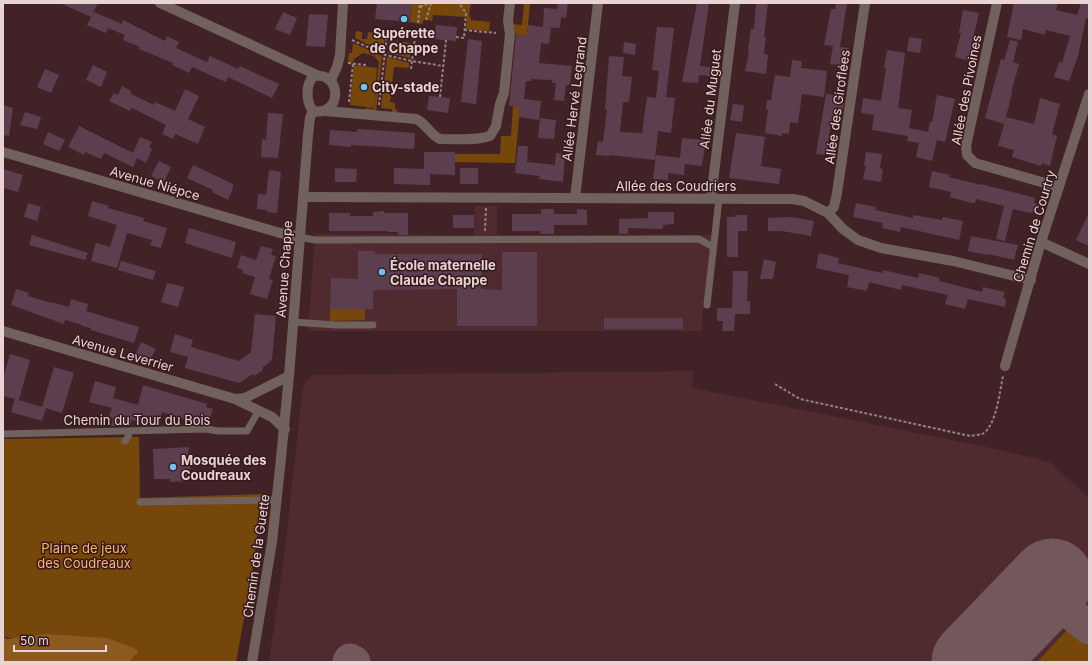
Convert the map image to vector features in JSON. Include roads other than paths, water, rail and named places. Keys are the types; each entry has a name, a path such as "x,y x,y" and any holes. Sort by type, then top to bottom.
{"street":[{"path":"160,3 295,64 319,76 331,80 334,88 332,107 317,112 313,111 308,101 308,84 295,64"},
{"path":"331,80 340,55 343,3"},
{"path":"326,110 378,116 404,115 418,119 436,137 440,139 471,139 490,136 496,126 499,108 504,93 510,34 508,21 510,3"},
{"name":"Allée Hervé Legrand","path":"576,198 598,3"},
{"name":"Allée du Muguet","path":"715,198 735,3"},
{"name":"Allée des Giroflées","path":"828,213 834,207 837,193 865,3"},
{"name":"Allée des Pivoines","path":"997,3 966,146 967,155 975,163 1059,187"},
{"path":"308,84 314,76 319,76"},
{"name":"Chemin de Courtry","path":"1005,366 1041,242 1089,94"},
{"name":"Avenue Chappe","path":"284,429 308,135 310,118 313,111"},
{"name":"Avenue Niépce","path":"3,152 280,233 299,237"},
{"name":"Allée des Coudriers","path":"303,197 792,198 804,200 828,213 843,229 858,240 881,248 952,261 1031,280"},
{"path":"1041,242 1089,264"},
{"name":"Avenue Leverrier","path":"3,331 235,399 272,417 284,429"},
{"path":"235,399 245,398 289,376"},
{"path":"259,410 258,401 261,389"},
{"name":"Chemin de la Guette","path":"252,662 272,542 284,429"}],"lane":[{"path":"708,306 715,198"},
{"path":"299,237 312,240 699,239 713,247"},
{"path":"293,322 336,325 373,325"},
{"name":"Chemin du Tour du Bois","path":"3,434 206,429 218,432 247,431 259,410"},
{"path":"125,441 130,431"},
{"path":"140,502 277,500"}],"place":[{"name":"Supérette de Chappe","path":"404,19"},
{"name":"City-stade","path":"364,87"},
{"name":"École maternelle Claude Chappe","path":"382,272"},
{"name":"Mosquée des Coudreaux","path":"173,467"}],"park label":[{"name":"Plaine de jeux des Coudreaux","path":"84,556"}]}
